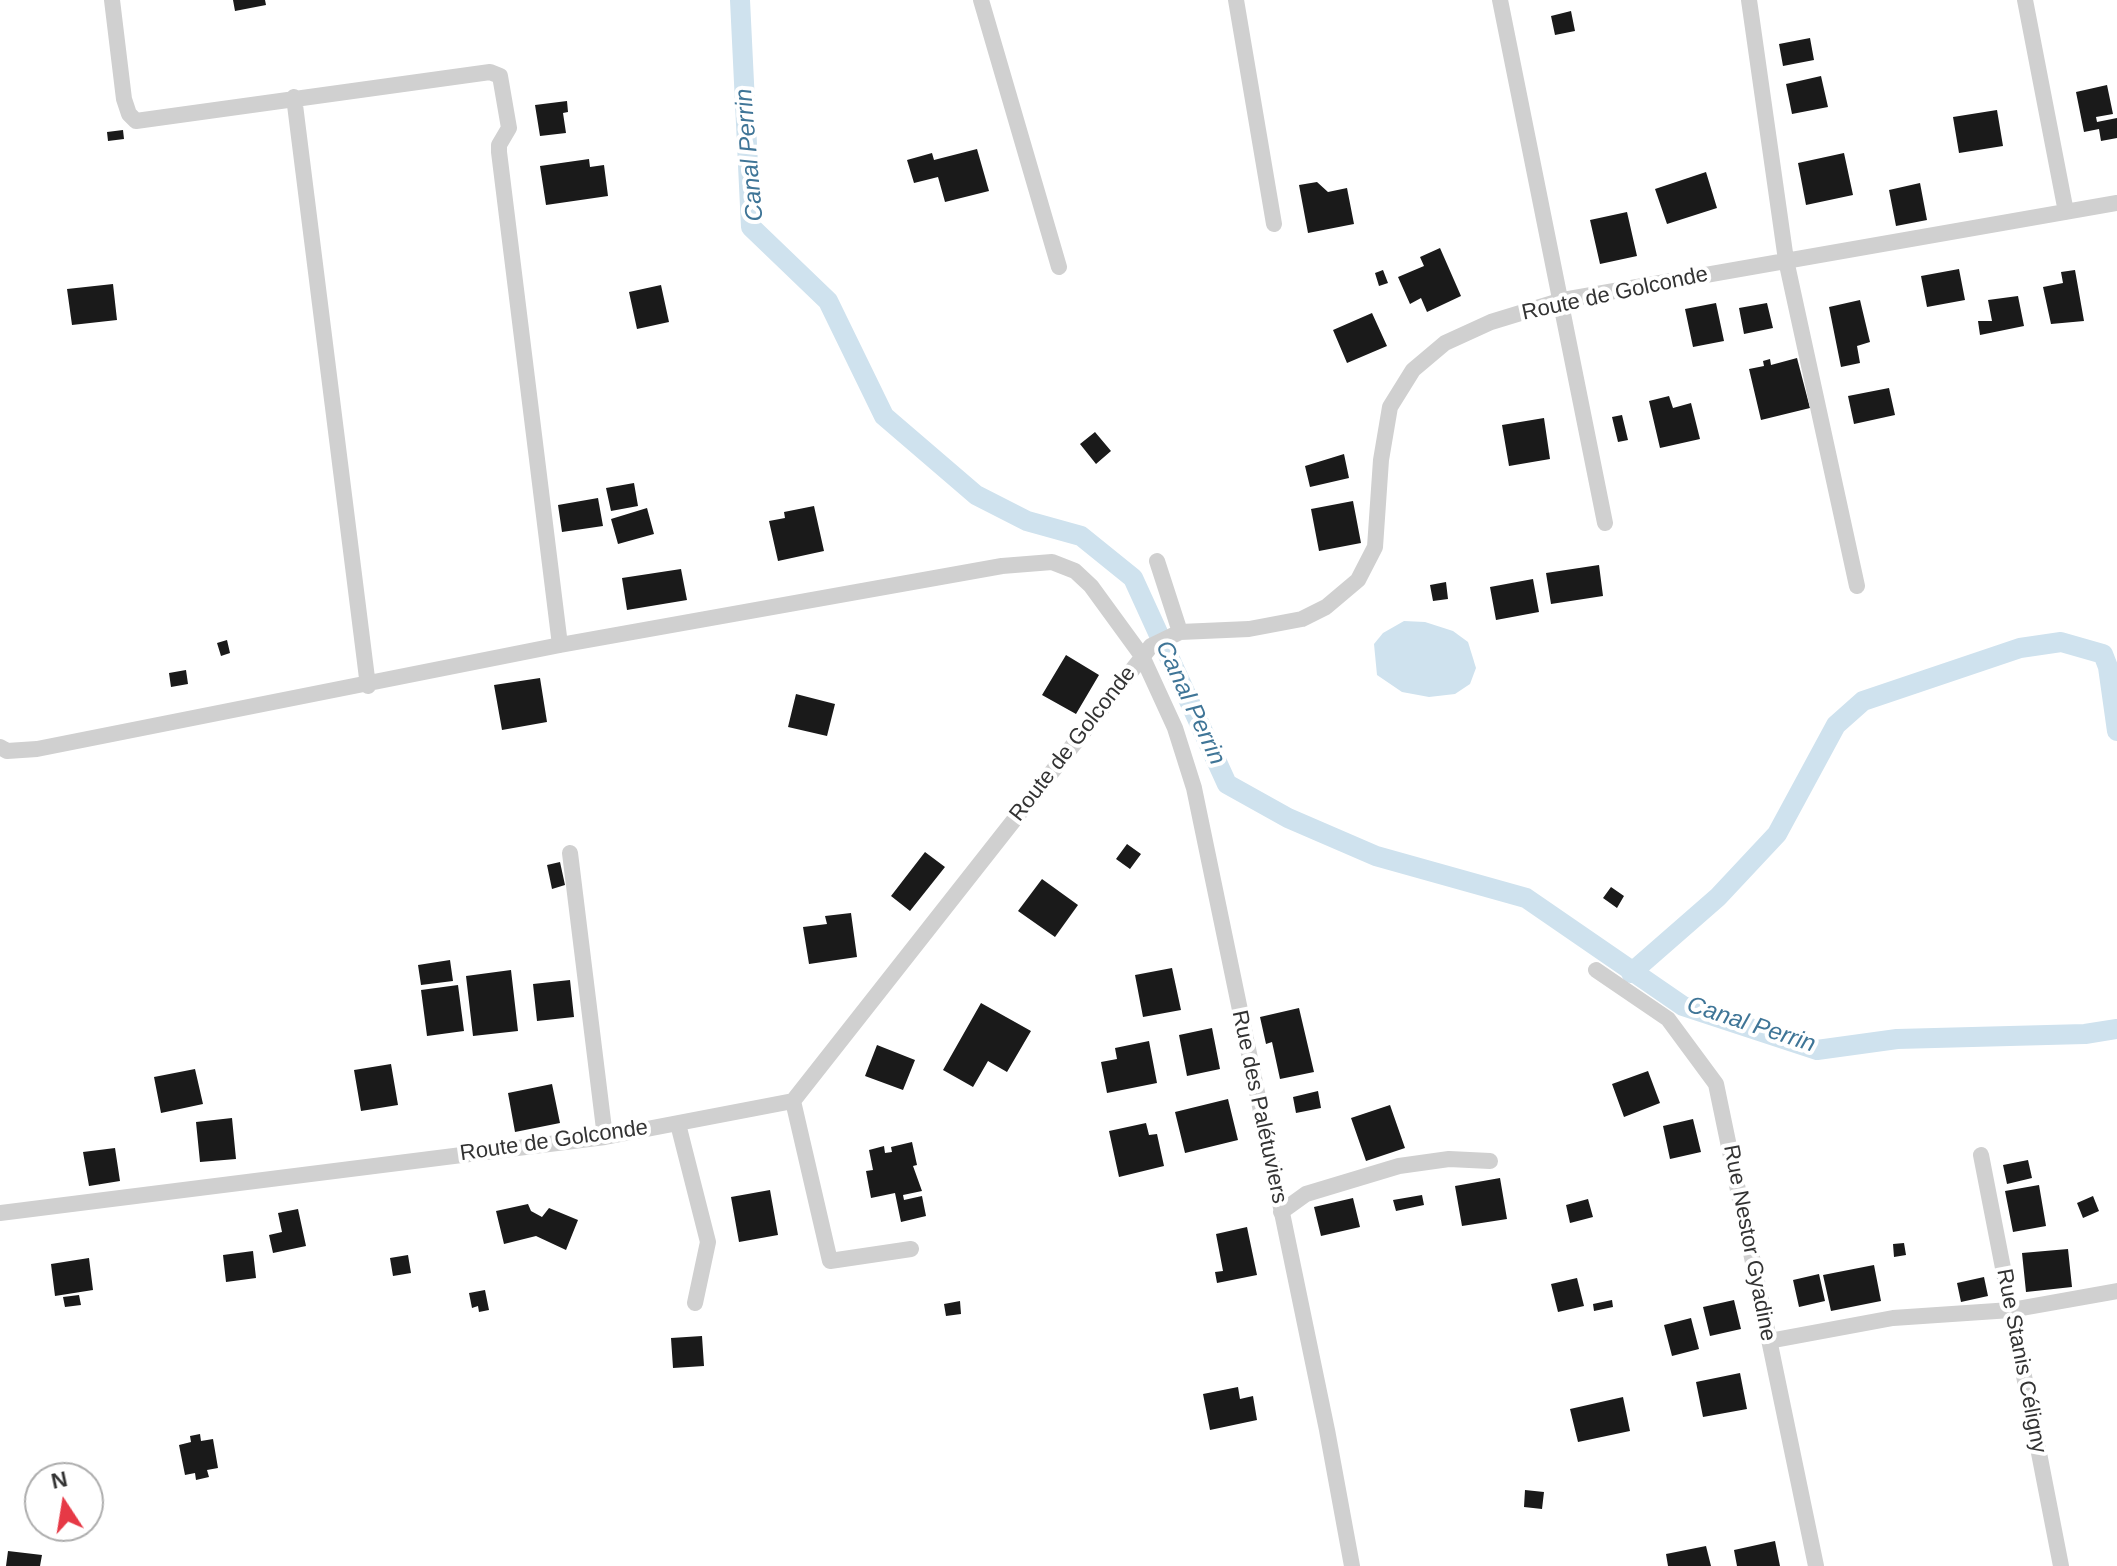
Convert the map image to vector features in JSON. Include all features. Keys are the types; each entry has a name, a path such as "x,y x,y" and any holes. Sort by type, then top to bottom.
{"street":[{"path":"112,0 121,87 134,120 148,122 294,97 490,72 500,76 509,128 499,145 499,152 560,645"},
{"path":"981,0 1059,267"},
{"path":"1236,0 1274,224"},
{"path":"1500,0 1563,300 1605,523"},
{"path":"1749,0 1786,260 1857,586"},
{"path":"2025,0 2066,212"},
{"path":"294,97 368,686"},
{"name":"Route de Golconde","path":"0,1213 605,1137 793,1101 1142,656 1158,640 1180,632 1249,629 1302,619 1343,594 1370,563 1375,547 1384,434 1390,407 1401,386 1427,356 1464,333 1563,300 2117,203"},
{"name":"Rue des Palétuviers","path":"0,747 7,751 37,749 368,686 560,645 1043,561 1064,565 1084,579 1142,656 1175,728 1194,788 1352,1566"},
{"path":"1157,561 1180,632"},
{"path":"570,853 605,1137"},
{"name":"Rue Nestor Gyadine","path":"1596,970 1668,1019 1716,1084 1816,1566"},
{"path":"793,1101 830,1261 911,1249"},
{"path":"678,1124 708,1242 695,1303"},
{"name":"Rue Stanis Céligny","path":"1981,1155 2061,1566"},
{"path":"1281,1212 1306,1194 1399,1166 1449,1159 1490,1161"},
{"path":"1769,1341 1893,1318 2011,1310 2117,1291"}],"water":[{"path":"1404,621 1425,622 1453,631 1468,642 1476,668 1470,684 1455,694 1429,697 1402,692 1377,675 1374,644 1383,633"}],"building":[{"path":"233,0 265,0 266,5 235,11"},
{"path":"1571,11 1575,31 1555,35 1551,16"},
{"path":"1810,38 1814,60 1783,66 1779,44"},
{"path":"1821,76 1828,107 1792,114 1786,84"},
{"path":"2107,85 2113,114 2096,117 2097,122 2117,118 2117,138 2101,141 2099,129 2084,132 2076,92"},
{"path":"567,101 568,112 563,113 566,133 540,136 535,105"},
{"path":"1997,110 2003,146 1959,153 1953,117"},
{"path":"123,130 124,139 108,141 107,132"},
{"path":"977,149 989,191 945,202 938,177 914,183 907,160 932,153 934,160"},
{"path":"1844,153 1853,195 1806,205 1798,163"},
{"path":"589,159 590,167 604,165 608,196 546,205 540,166"},
{"path":"1706,172 1717,208 1667,224 1655,189"},
{"path":"1317,182 1328,192 1347,188 1354,224 1308,233 1299,185"},
{"path":"1920,183 1927,220 1896,226 1889,190"},
{"path":"1627,212 1637,256 1600,264 1590,220"},
{"path":"1440,248 1461,296 1427,312 1421,298 1410,304 1398,277 1424,266 1420,257"},
{"path":"1959,269 1965,300 1927,307 1921,276"},
{"path":"1383,270 1388,283 1379,286 1375,273"},
{"path":"2075,270 2084,321 2051,324 2043,287 2063,283 2061,272"},
{"path":"113,284 117,320 72,325 67,289"},
{"path":"661,285 669,322 637,329 629,292"},
{"path":"2018,296 2024,326 1980,335 1978,321 1992,321 1988,300"},
{"path":"1860,300 1870,342 1857,346 1860,363 1841,367 1829,307"},
{"path":"1716,303 1724,341 1693,347 1685,309"},
{"path":"1767,303 1773,328 1744,334 1739,308"},
{"path":"1372,313 1387,346 1347,363 1333,330"},
{"path":"1797,358 1810,408 1761,420 1749,369 1764,366 1763,361 1770,359 1771,365"},
{"path":"1889,388 1895,415 1854,424 1848,396"},
{"path":"1669,396 1673,408 1691,403 1700,439 1660,448 1649,401"},
{"path":"1622,415 1628,440 1618,442 1612,417"},
{"path":"1544,418 1550,459 1509,466 1502,425"},
{"path":"1095,432 1111,451 1096,464 1080,444"},
{"path":"1344,454 1349,478 1310,487 1305,466"},
{"path":"634,483 638,506 611,511 606,488"},
{"path":"598,498 603,526 562,532 558,505"},
{"path":"1353,501 1361,543 1319,551 1311,509"},
{"path":"814,506 824,551 778,561 769,521 785,518 784,512"},
{"path":"647,508 654,534 618,544 611,519"},
{"path":"1599,565 1603,596 1551,604 1546,573"},
{"path":"681,569 687,600 627,610 622,578"},
{"path":"1533,579 1539,612 1496,620 1490,587"},
{"path":"1446,582 1448,599 1433,601 1430,585"},
{"path":"227,640 230,653 221,656 217,643"},
{"path":"1066,655 1099,675 1076,714 1042,695"},
{"path":"186,670 188,684 171,687 169,673"},
{"path":"540,678 547,722 502,730 494,685"},
{"path":"796,694 835,704 827,736 788,727"},
{"path":"1127,844 1141,854 1130,869 1116,859"},
{"path":"925,852 945,867 910,911 891,896"},
{"path":"560,862 565,885 552,889 547,865"},
{"path":"1042,879 1078,905 1055,937 1018,911"},
{"path":"1611,887 1624,896 1617,908 1603,898"},
{"path":"851,913 857,957 809,964 803,927 827,924 825,916"},
{"path":"450,960 453,981 421,985 418,965"},
{"path":"1172,968 1181,1010 1143,1017 1135,975"},
{"path":"511,970 518,1031 473,1036 466,976"},
{"path":"570,980 574,1017 537,1021 533,984"},
{"path":"458,985 464,1031 427,1036 421,990"},
{"path":"981,1003 1031,1031 1007,1072 988,1061 973,1087 943,1070"},
{"path":"1299,1008 1314,1072 1280,1079 1272,1042 1266,1044 1260,1017"},
{"path":"1212,1028 1220,1069 1187,1076 1179,1035"},
{"path":"1149,1041 1157,1083 1107,1093 1101,1062 1117,1059 1115,1048"},
{"path":"877,1045 915,1060 903,1090 865,1076"},
{"path":"391,1064 398,1105 361,1111 354,1070"},
{"path":"195,1069 203,1104 161,1113 154,1077"},
{"path":"1648,1071 1660,1103 1624,1117 1612,1084"},
{"path":"552,1084 560,1123 515,1132 508,1093"},
{"path":"1318,1091 1321,1108 1296,1113 1293,1097"},
{"path":"1228,1099 1238,1140 1185,1153 1175,1112"},
{"path":"1390,1105 1405,1148 1366,1161 1351,1118"},
{"path":"232,1118 236,1159 200,1162 196,1122"},
{"path":"1693,1119 1701,1152 1670,1159 1663,1126"},
{"path":"1146,1123 1149,1135 1157,1134 1164,1166 1119,1177 1109,1131"},
{"path":"912,1142 917,1165 913,1166 922,1191 903,1195 904,1200 922,1196 926,1216 901,1222 895,1193 871,1198 866,1171 873,1170 869,1150 884,1146 885,1153 892,1152 891,1147"},
{"path":"115,1148 120,1181 89,1186 83,1152"},
{"path":"2028,1160 2032,1178 2007,1184 2003,1165"},
{"path":"1500,1178 1507,1219 1462,1226 1455,1186"},
{"path":"2039,1185 2046,1226 2013,1232 2005,1191"},
{"path":"770,1190 778,1235 739,1242 731,1197"},
{"path":"1422,1195 1424,1205 1396,1211 1393,1200"},
{"path":"2093,1196 2099,1211 2083,1218 2077,1203"},
{"path":"1353,1198 1360,1227 1321,1236 1314,1207"},
{"path":"1588,1199 1593,1217 1570,1223 1566,1205"},
{"path":"528,1204 531,1211 542,1217 549,1208 578,1220 566,1250 536,1236 504,1244 496,1211"},
{"path":"298,1209 306,1246 273,1253 269,1235 282,1232 278,1213"},
{"path":"1247,1227 1257,1275 1217,1283 1215,1272 1223,1271 1216,1234"},
{"path":"1904,1243 1906,1255 1894,1257 1893,1244"},
{"path":"2068,1249 2072,1287 2026,1292 2022,1253"},
{"path":"253,1251 256,1278 226,1282 223,1255"},
{"path":"408,1255 411,1273 393,1276 390,1258"},
{"path":"89,1258 93,1290 55,1296 51,1264"},
{"path":"1874,1265 1881,1301 1831,1311 1823,1275"},
{"path":"1819,1274 1825,1301 1799,1307 1793,1280"},
{"path":"1984,1277 1988,1296 1961,1302 1957,1283"},
{"path":"1577,1278 1584,1306 1558,1312 1551,1284"},
{"path":"485,1290 489,1310 479,1312 478,1306 472,1308 469,1293"},
{"path":"79,1295 81,1305 65,1307 63,1297"},
{"path":"1612,1300 1613,1307 1594,1311 1593,1304"},
{"path":"1734,1300 1741,1329 1710,1336 1703,1307"},
{"path":"960,1301 961,1314 946,1316 944,1304"},
{"path":"1691,1318 1699,1349 1672,1356 1664,1325"},
{"path":"702,1336 704,1366 673,1368 671,1338"},
{"path":"1740,1373 1747,1409 1703,1417 1696,1382"},
{"path":"1238,1387 1240,1399 1253,1396 1257,1420 1210,1430 1203,1394"},
{"path":"1623,1397 1630,1431 1578,1442 1570,1409"},
{"path":"200,1434 201,1441 213,1439 218,1468 207,1470 209,1477 196,1480 195,1473 185,1475 179,1445 191,1442 190,1436"},
{"path":"1525,1490 1544,1492 1542,1509 1524,1507"},
{"path":"1775,1541 1780,1566 1737,1566 1734,1550"},
{"path":"1706,1546 1711,1566 1668,1566 1666,1554"},
{"path":"8,1551 42,1555 40,1566 6,1566"}],"waterway":[{"name":"Canal Perrin","path":"740,0 751,227 828,301 884,416 976,495 1027,521 1081,536 1133,578 1227,784 1288,818 1376,856 1526,898 1683,1006 1817,1050 1897,1039 2085,1034 2117,1029"},
{"path":"1631,973 1718,897 1777,834 1836,725 1863,701 2020,648 2061,642 2103,654 2108,667 2117,731"}]}
